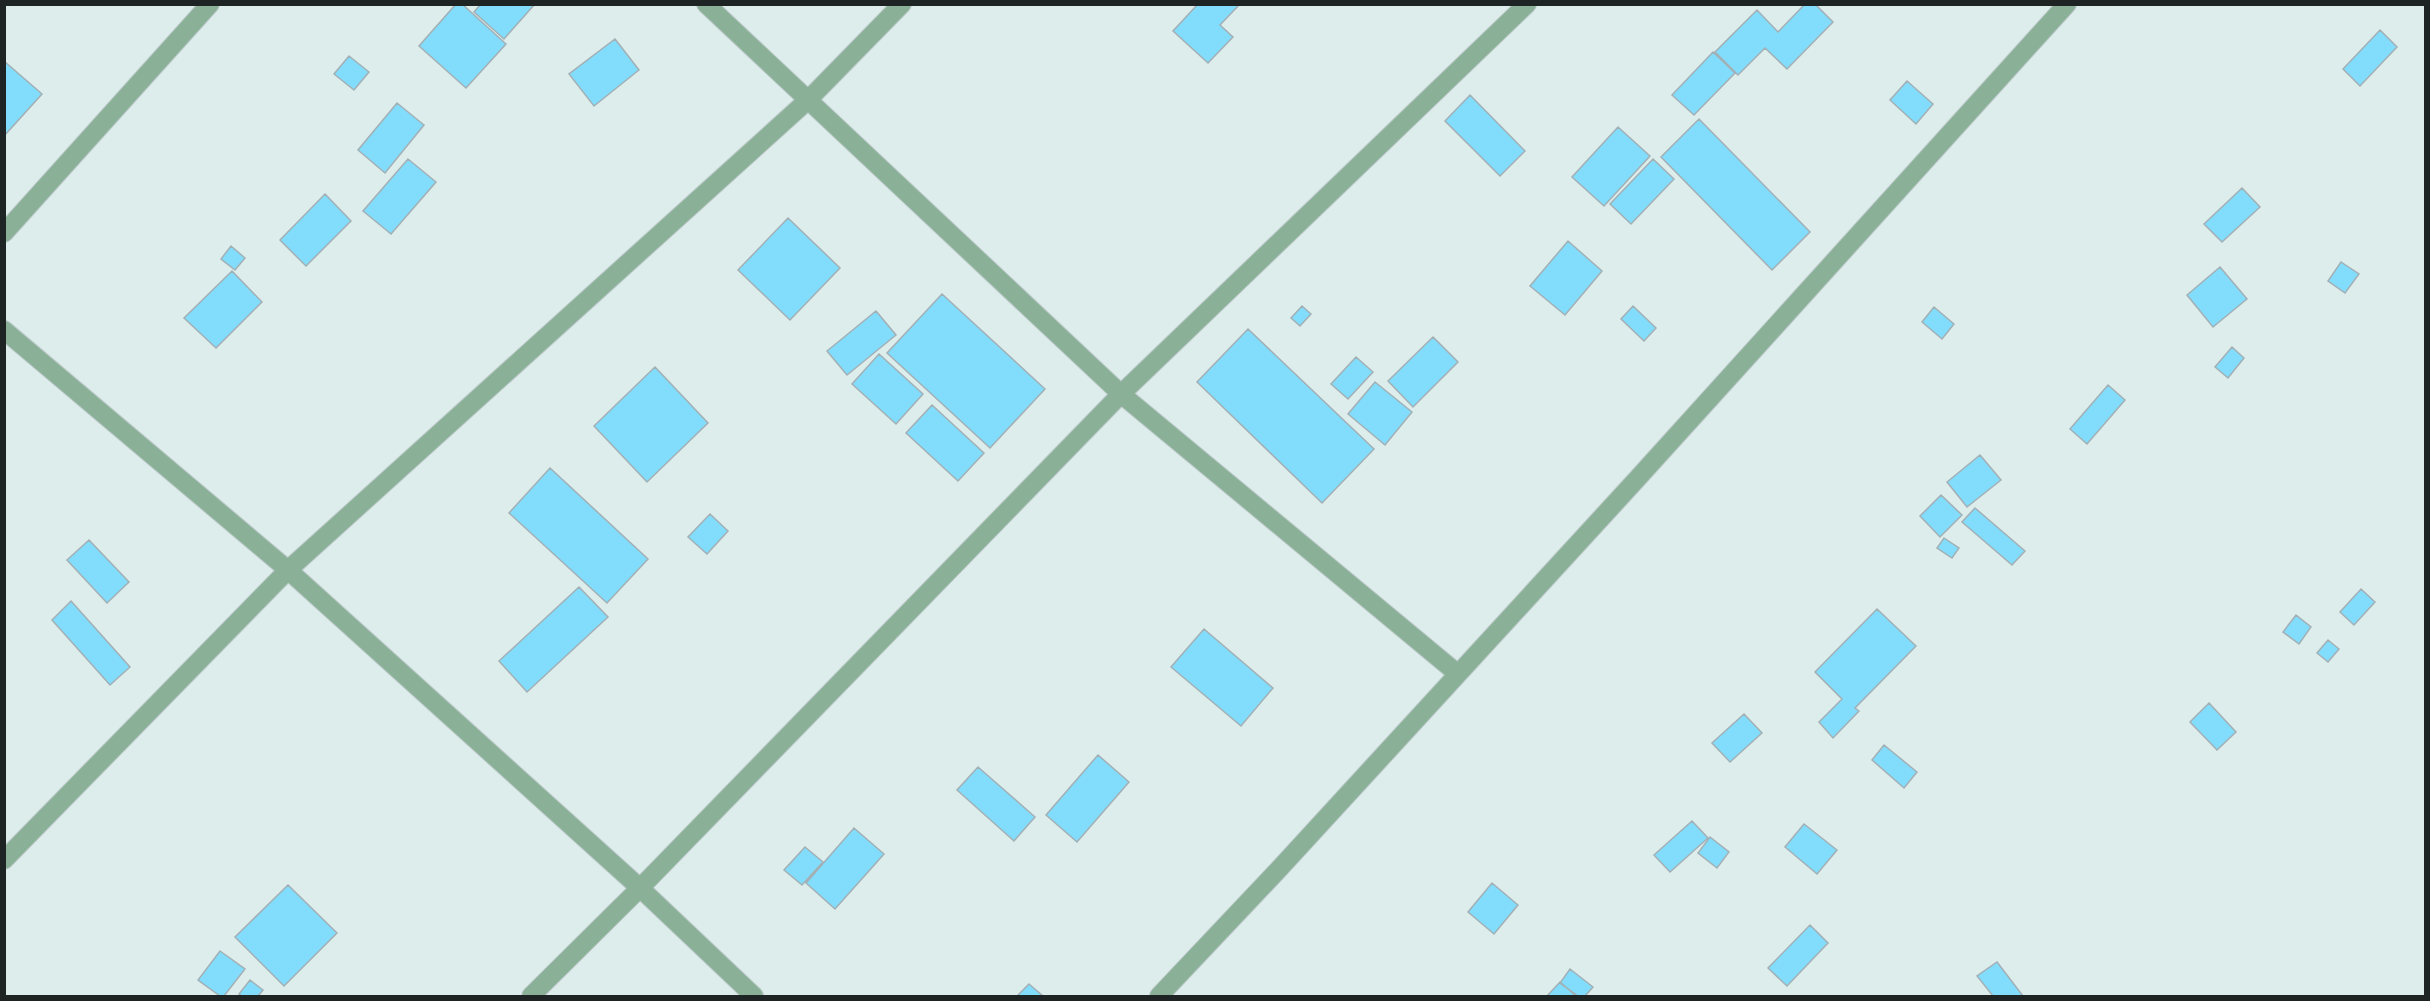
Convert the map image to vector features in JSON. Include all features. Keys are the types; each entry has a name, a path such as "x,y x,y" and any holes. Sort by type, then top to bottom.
{"street":[{"path":"4,233 210,4"},
{"path":"706,4 1121,394 1458,674"},
{"path":"4,860 288,570 808,100 902,4"},
{"path":"531,996 640,888 1121,394 1527,4"},
{"path":"1159,996 1458,674 2067,4"},
{"path":"4,330 288,570 640,888 754,996"}],"building":[{"path":"456,4 462,4 506,44 466,88 419,46"},
{"path":"481,4 535,4 504,39 474,12"},
{"path":"1198,4 1240,4 1220,25 1233,37 1208,63 1173,31"},
{"path":"1805,4 1815,4 1833,22 1787,69 1765,48 1738,75 1715,52 1757,10 1778,32"},
{"path":"2380,30 2397,47 2360,86 2343,69"},
{"path":"615,39 639,70 594,106 569,74"},
{"path":"1713,52 1735,73 1694,115 1672,95"},
{"path":"349,56 369,72 354,90 334,74"},
{"path":"4,61 42,94 4,136"},
{"path":"1907,81 1933,104 1916,124 1890,100"},
{"path":"1470,95 1525,151 1500,176 1445,121"},
{"path":"397,103 424,125 385,173 358,150"},
{"path":"1699,119 1810,232 1772,270 1661,157"},
{"path":"1618,127 1650,156 1604,206 1572,177"},
{"path":"408,159 436,182 391,234 363,211"},
{"path":"1653,159 1674,179 1631,224 1610,204"},
{"path":"2242,188 2260,207 2222,242 2204,224"},
{"path":"325,194 351,221 306,266 280,240"},
{"path":"788,218 840,268 790,320 738,270"},
{"path":"1568,241 1602,271 1565,315 1530,286"},
{"path":"231,246 245,258 235,270 221,259"},
{"path":"2341,262 2359,274 2345,293 2328,281"},
{"path":"2220,267 2247,299 2213,327 2187,295"},
{"path":"232,271 262,302 216,348 184,318"},
{"path":"942,294 1045,389 990,448 887,353"},
{"path":"1302,306 1311,314 1300,326 1291,318"},
{"path":"1633,306 1656,328 1644,341 1621,319"},
{"path":"1934,307 1954,324 1942,339 1922,322"},
{"path":"876,311 896,335 847,375 827,351"},
{"path":"1248,329 1374,449 1322,503 1197,382"},
{"path":"1433,337 1458,362 1413,407 1388,381"},
{"path":"2232,347 2244,358 2228,378 2215,367"},
{"path":"879,354 923,394 896,424 852,384"},
{"path":"1356,357 1373,372 1348,399 1331,384"},
{"path":"655,367 708,423 647,482 594,426"},
{"path":"1375,382 1412,412 1385,445 1348,414"},
{"path":"2108,385 2125,400 2087,444 2070,429"},
{"path":"932,405 984,453 958,481 906,433"},
{"path":"1980,455 2001,480 1967,507 1947,482"},
{"path":"550,468 648,559 607,603 509,513"},
{"path":"1941,495 1962,515 1940,537 1920,516"},
{"path":"1975,508 2025,551 2012,565 1962,522"},
{"path":"710,514 728,531 707,554 688,537"},
{"path":"1944,538 1959,548 1952,558 1937,548"},
{"path":"89,540 129,582 107,603 67,560"},
{"path":"579,587 608,617 527,692 499,661"},
{"path":"2361,589 2375,602 2354,625 2340,612"},
{"path":"71,601 130,667 110,685 52,620"},
{"path":"1877,609 1916,646 1855,708 1859,711 1833,738 1819,722 1842,699 1815,672"},
{"path":"2296,615 2311,627 2299,644 2283,632"},
{"path":"1204,629 1273,688 1241,726 1171,667"},
{"path":"2328,640 2339,649 2328,662 2317,653"},
{"path":"2209,703 2236,732 2217,750 2190,722"},
{"path":"1744,714 1762,733 1730,762 1712,743"},
{"path":"1884,745 1917,772 1904,788 1872,760"},
{"path":"1098,755 1129,782 1077,842 1046,815"},
{"path":"978,767 1035,817 1014,841 957,790"},
{"path":"1692,821 1708,838 1670,872 1654,855"},
{"path":"1804,824 1837,850 1817,874 1785,847"},
{"path":"854,828 884,854 835,909 806,883"},
{"path":"1710,837 1729,852 1717,868 1698,853"},
{"path":"805,847 823,862 802,885 784,870"},
{"path":"1492,883 1518,905 1494,934 1468,912"},
{"path":"288,885 337,933 284,986 235,937"},
{"path":"1810,925 1828,943 1787,986 1768,968"},
{"path":"220,951 245,969 224,996 220,996 198,980"},
{"path":"1997,962 2023,996 1993,996 1977,976"},
{"path":"1570,969 1593,987 1585,996 1578,996 1560,983"},
{"path":"250,980 263,990 258,996 242,996 239,994"},
{"path":"1560,982 1576,996 1547,996"},
{"path":"1029,984 1043,996 1017,996"}]}
